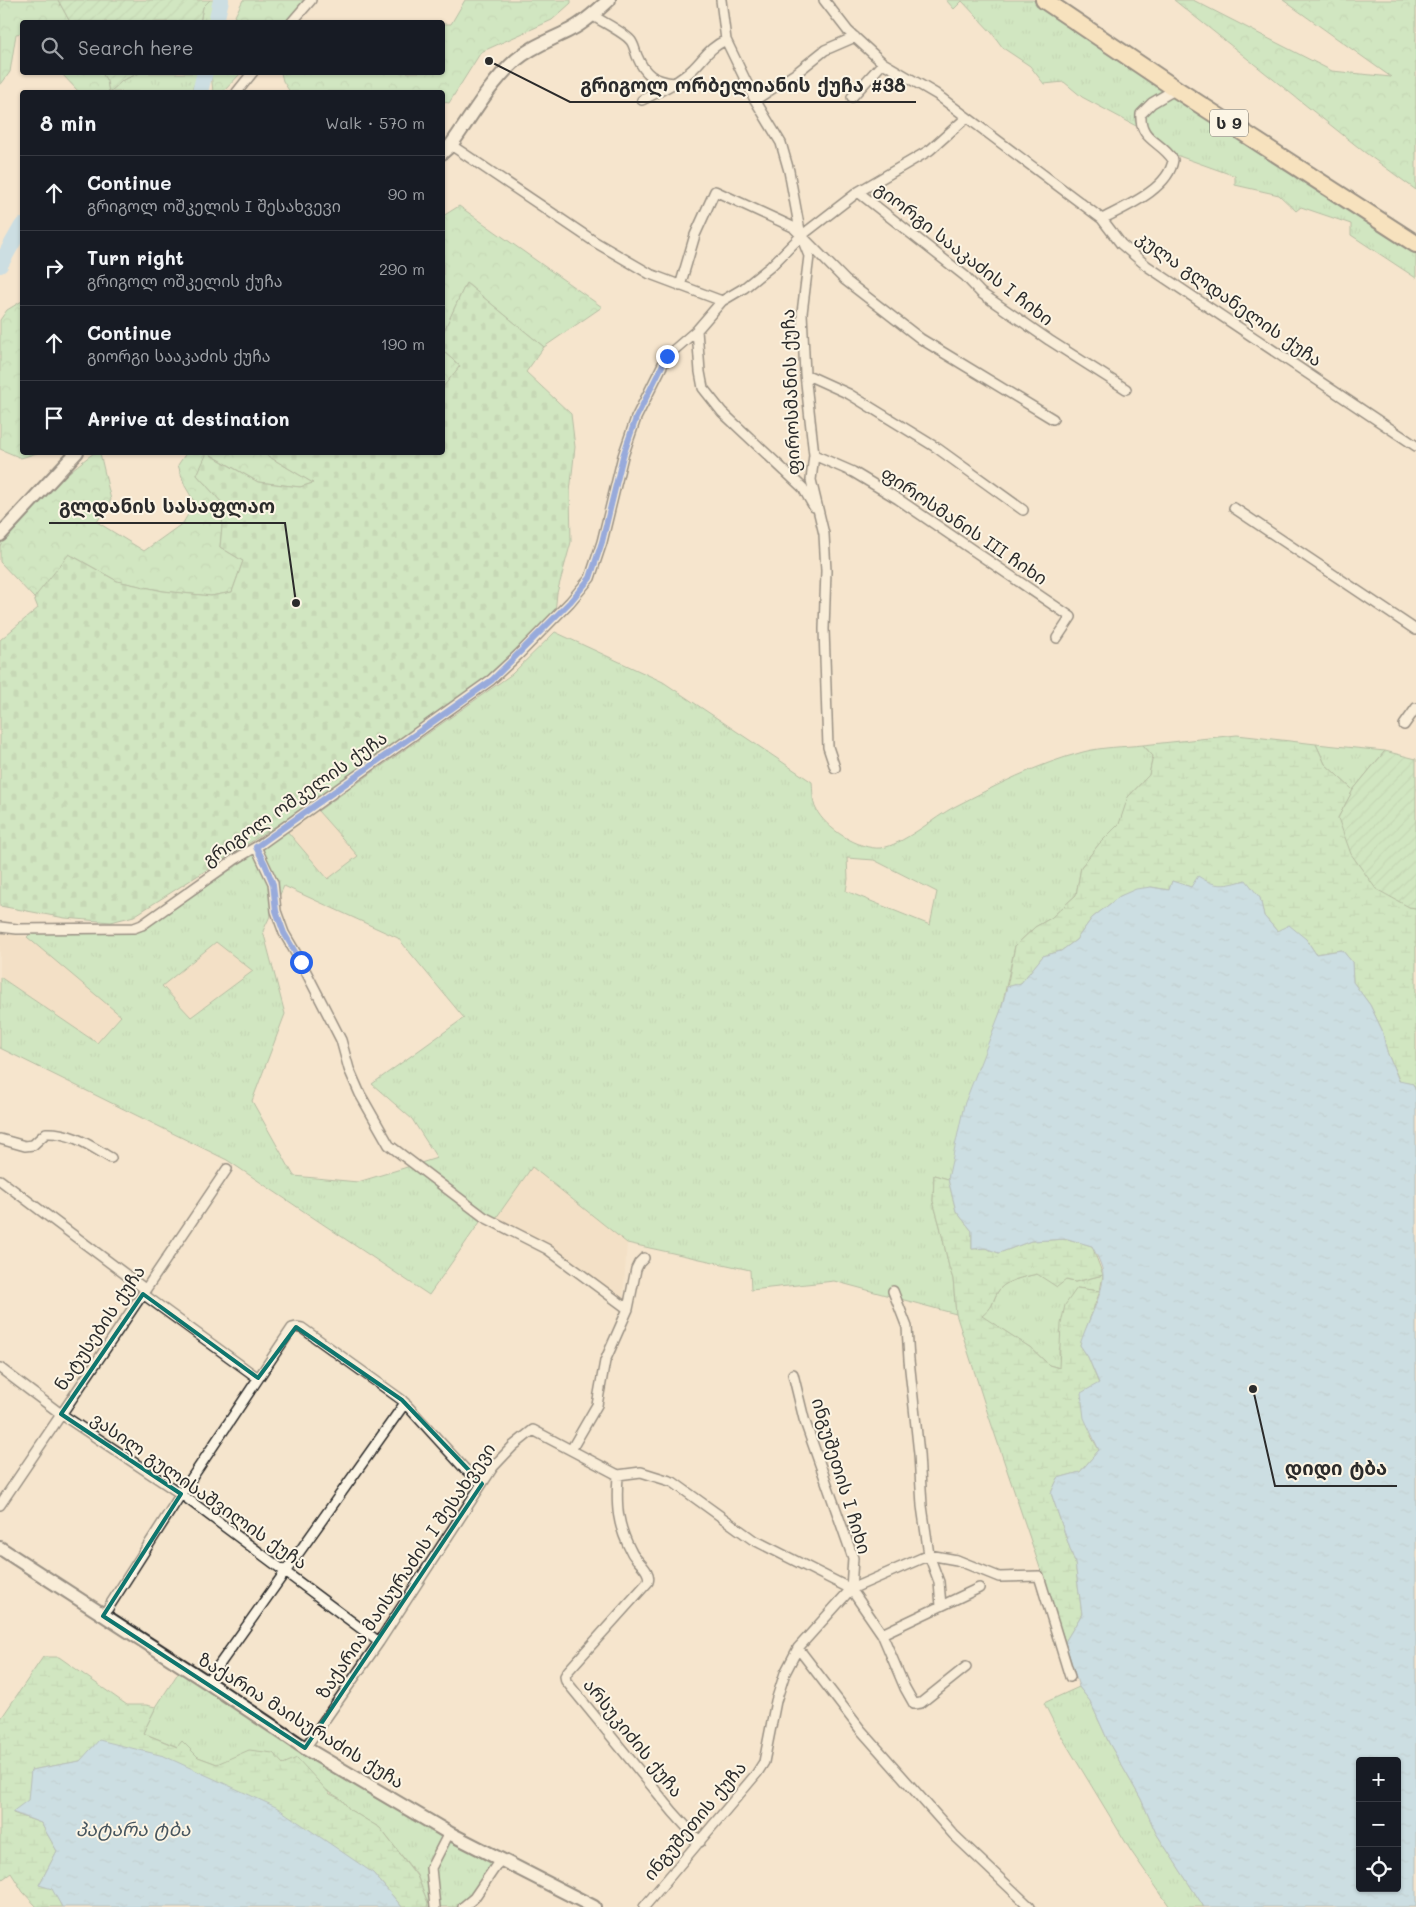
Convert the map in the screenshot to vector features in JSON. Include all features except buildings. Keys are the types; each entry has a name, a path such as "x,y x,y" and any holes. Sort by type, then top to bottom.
{"highway":[{"name":"ს 9","path":"1044,0 1176,89 1416,244"}],"street":[{"path":"294,20 311,0"},
{"path":"609,0 592,16 571,30 538,44 516,60 496,82 447,149 595,242 650,274 722,301"},
{"name":"ფიროსმანის ქუჩა","path":"721,0 726,40 754,100 781,143 808,256 802,313 805,374 814,455 811,480 824,534 826,571 824,628 828,747 835,768"},
{"name":"კულა გლდანელის ქუჩა","path":"824,0 855,37 884,63 936,94 1102,219 1121,244 1147,266 1416,446"},
{"path":"592,16 624,34 631,41 642,68 647,74 662,82 675,84"},
{"path":"754,100 795,74 825,50 855,37"},
{"path":"642,100 675,84 693,69 712,46 726,40"},
{"path":"852,97 884,63"},
{"path":"239,90 251,75"},
{"path":"1102,219 1143,198 1168,175 1172,168 1173,160 1169,154 1148,136 1140,125 1141,114 1152,103 1176,89"},
{"name":"გრიგოლ ოშკელის ქუჩა","path":"0,927 17,929 134,928 142,925 492,680 570,602 590,578 604,533 623,456 636,418 667,356 697,330 722,301 757,278 802,236 858,192 930,150 966,118"},
{"path":"680,286 695,235 715,191 793,227 844,280 921,339 1053,419"},
{"name":"გიორგი სააკაძის I ჩიხი","path":"858,192 965,276 981,293 1126,390"},
{"path":"697,330 703,388 722,412 803,488 818,513"},
{"path":"805,374 849,394 921,438 1023,510"},
{"path":"0,535 74,455"},
{"name":"ფიროსმანის III ჩიხი","path":"814,455 853,472 898,500 1071,617 1057,638"},
{"path":"1234,508 1416,630"},
{"path":"1404,725 1416,708"},
{"path":"256,847 273,884 276,911 284,933 341,1040 349,1069 360,1094 389,1145 484,1217 547,1249 628,1310"},
{"path":"0,1139 24,1146 33,1145 46,1133 58,1132 73,1136 111,1158"},
{"name":"ნატუსების ქუჩა","path":"0,1505 227,1169"},
{"path":"0,1180 258,1378"},
{"path":"644,1258 636,1269 628,1310 605,1361 597,1405 571,1450 618,1476 641,1472 673,1482 752,1538 851,1588 882,1634 905,1688 914,1704 921,1703 966,1667"},
{"path":"893,1291 907,1327 922,1506 929,1555 939,1582 941,1606"},
{"path":"103,1616 258,1378 292,1328 296,1326 302,1328 405,1403 464,1468 482,1484"},
{"name":"ვასილ გულისაშვილის ქუჩა","path":"0,1368 61,1414 181,1494 378,1642"},
{"name":"ინგუშეთის I ჩიხი","path":"793,1374 804,1419 853,1558 851,1588"},
{"path":"207,1682 405,1403"},
{"name":"ზაქარია მაისურაძის I შესახვევი","path":"305,1748 378,1642 493,1467 513,1446 533,1430 571,1450"},
{"name":"არსუკიძის ქუჩა","path":"618,1476 616,1505 621,1529 632,1555 650,1578 568,1671 565,1676 566,1682 700,1842"},
{"name":"ზაქარია მაისურაძის ქუჩა","path":"0,1548 305,1748 449,1833 594,1907"},
{"path":"851,1588 929,1555 957,1560 999,1577 1039,1576 1070,1677"},
{"name":"ინგუშეთის ქუჩა","path":"644,1907 757,1773 764,1762 778,1692 785,1673 798,1648 851,1588"},
{"path":"882,1634 979,1588"},
{"path":"798,1648 860,1729 954,1835 1030,1907"},
{"path":"436,1907 431,1868 449,1833"},
{"path":"463,1907 474,1898 500,1860"}],"highlighted area":[{"path":"143,1294 258,1378 296,1327 402,1400 482,1484 305,1748 103,1616 181,1494 61,1414"}],"shaded area":[{"path":"318,811 359,856 328,879 287,831"},
{"path":"0,933 28,937 121,1015 97,1043 0,977"},
{"path":"216,942 254,971 190,1017 162,986"},
{"path":"532,1167 627,1243 623,1301 556,1253 496,1218"}],"green space":[{"path":"0,0 58,0 69,20 20,20 20,33 16,34 10,72 0,84"},
{"path":"58,0 210,0 203,7 200,20 69,20"},
{"path":"210,0 219,0 212,20 200,20 203,7"},
{"path":"243,0 306,0 288,20 233,20"},
{"path":"465,0 571,0 571,3 552,20 481,52 449,103 445,102 445,90 289,90 283,81 282,75 445,75 445,24 451,24"},
{"path":"946,0 1033,0 1416,253 1416,278 1351,235 1351,224 1301,207 1296,211 1279,195 1235,185 1235,176 1176,155 1151,134 1082,97 1064,82 1044,84 1030,66 1003,48 992,33 962,1 954,9"},
{"path":"1174,0 1193,0 1332,71 1391,77 1283,0 1416,0 1416,190 1363,151"},
{"path":"63,75 103,75 107,81 109,90 77,90"},
{"path":"103,75 135,75 123,80 112,90 109,90 107,81"},
{"path":"135,75 198,75 192,90 112,90 123,80"},
{"path":"211,75 239,75 225,90 213,90"},
{"path":"459,206 602,307 544,347 466,283 445,329 445,215"},
{"path":"466,283 544,347 526,372 571,414 575,447 570,492 571,542 557,593 555,613 496,670 448,707 276,826 134,916 111,922 65,918 0,906 0,640 38,608 34,598 69,554 117,581 163,591 211,596 232,592 243,561 220,547 224,505 197,475 206,455 211,455 258,482 300,487 313,483 266,455 445,455 445,385 460,366 445,353 445,329"},
{"path":"20,302 20,455 31,455 21,458 0,449 0,320 7,310"},
{"path":"445,353 460,366 445,385"},
{"path":"91,455 100,455 111,500 97,522 144,551 183,523 195,503 185,486 178,465 185,455 207,455 197,475 224,505 220,547 243,561 232,592 211,596 163,591 117,581 73,556 34,598 0,562 0,546 6,535 28,510"},
{"path":"211,455 266,455 313,483 300,487 258,482"},
{"path":"555,632 663,682 812,782 813,799 820,816 835,830 853,842 872,848 881,848 898,842 969,799 1017,776 1066,757 1098,749 1143,745 1153,756 1149,775 1128,797 1120,824 1099,844 1081,867 1076,895 1051,918 1035,927 1015,946 1001,1010 948,1179 934,1175 933,1201 953,1279 956,1314 834,1281 751,1290 750,1270 627,1243 532,1167 496,1218 483,1210 480,1222 429,1295 227,1160 0,1048 0,977 97,1043 121,1016 27,937 32,932 133,933 159,919 287,831 328,879 358,856 318,811 512,674","holes":["847,858 874,860 937,892 930,925 846,891 848,879","284,886 398,938 464,1018 372,1084 412,1119 437,1158 358,1182 294,1176 252,1101 285,1014 263,931","216,942 253,971 191,1017 162,986"]},
{"path":"1237,735 1316,744 1325,764 1353,790 1338,818 1409,907 1416,908 1416,1092 1413,1084 1400,1082 1387,1052 1382,1030 1370,1005 1353,982 1352,962 1342,950 1316,954 1306,939 1277,931 1264,916 1260,898 1245,880 1230,885 1191,887 1172,881 1169,890 1151,887 1120,896 1092,918 1076,940 1061,951 1043,956 1021,983 1007,987 1015,946 1035,927 1051,918 1076,895 1081,867 1099,844 1119,824 1128,797 1149,775 1153,756 1143,745"},
{"path":"1316,744 1385,751 1353,790 1325,764"},
{"path":"1385,751 1416,759 1416,908 1409,907 1376,889 1351,854 1338,818 1353,790"},
{"path":"934,1175 948,1179 956,1211 972,1231 972,1249 985,1248 999,1253 1031,1241 1068,1239 1092,1246 1103,1275 1075,1282 1066,1280 1057,1287 1037,1274 1009,1282 1000,1289 990,1307 982,1316 1031,1348 1049,1365 1059,1368 1061,1324 1065,1305 1077,1288 1100,1291 1080,1345 1088,1357 1099,1384 1091,1436 1099,1450 1080,1472 1058,1478 1051,1493 1075,1563 1082,1614 1065,1642 956,1314 953,1279 933,1201"},
{"path":"1037,1274 1075,1282 1103,1275 1100,1291 1077,1288 1059,1351 1060,1368 1049,1365 1031,1348 981,1316 990,1308 997,1293 1004,1285"},
{"path":"43,1657 59,1657 127,1705 156,1707 143,1733 177,1747 182,1741 198,1757 217,1764 249,1750 273,1753 283,1764 297,1758 330,1794 341,1799 350,1810 380,1828 417,1876 428,1903 427,1907 402,1907 373,1873 80,1761 31,1770 29,1801 13,1813 41,1823 57,1851 39,1885 52,1888 62,1907 37,1907 23,1892 11,1873 0,1881 0,1720"},
{"path":"180,1670 391,1806 495,1866 465,1907 427,1907 428,1903 417,1875 380,1828 350,1810 341,1799 283,1764 217,1764 198,1757 182,1741 178,1747 143,1733 156,1707"},
{"path":"1079,1687 1090,1701 1109,1743 1141,1799 1156,1833 1204,1907 1170,1907 1131,1851 1057,1729 1044,1703"}],"water":[{"path":"1198,876 1210,883 1221,885 1246,880 1260,898 1264,916 1277,931 1289,925 1306,939 1316,954 1342,950 1352,962 1353,982 1370,1005 1382,1030 1387,1052 1399,1081 1413,1084 1416,1092 1416,1907 1204,1907 1156,1833 1141,1799 1109,1743 1090,1701 1079,1687 1065,1642 1082,1614 1075,1563 1051,1493 1058,1478 1080,1472 1099,1450 1084,1418 1081,1393 1099,1383 1088,1357 1080,1345 1101,1291 1103,1282 1102,1268 1092,1246 1068,1239 1031,1241 999,1253 985,1248 972,1249 972,1231 956,1211 948,1179 964,1105 1001,1010 1007,987 1021,983 1043,956 1061,951 1076,940 1092,918 1120,896 1136,889 1151,887 1169,890 1172,881 1191,887"},
{"name":"პატარა ტბა","path":"99,1740 164,1756 276,1807 373,1873 402,1907 62,1907 52,1889 39,1885 57,1851 41,1823 12,1812 28,1800 31,1770 80,1761"}],"waterway":[{"path":"216,20 221,0"},
{"path":"200,90 204,75"},
{"path":"0,265 20,230"}],"place":[{"name":"გრიგოლ ორბელიანის ქუჩა #38","path":"489,61"},
{"name":"გლდანის სასაფლაო","path":"296,603"},
{"name":"დიდი ტბა","path":"1253,1389"}],"route":[{"path":"301,962 284,933 276,911 273,884 256,847 492,680 570,602 590,578 602,542 623,456 636,418 667,356"}]}
